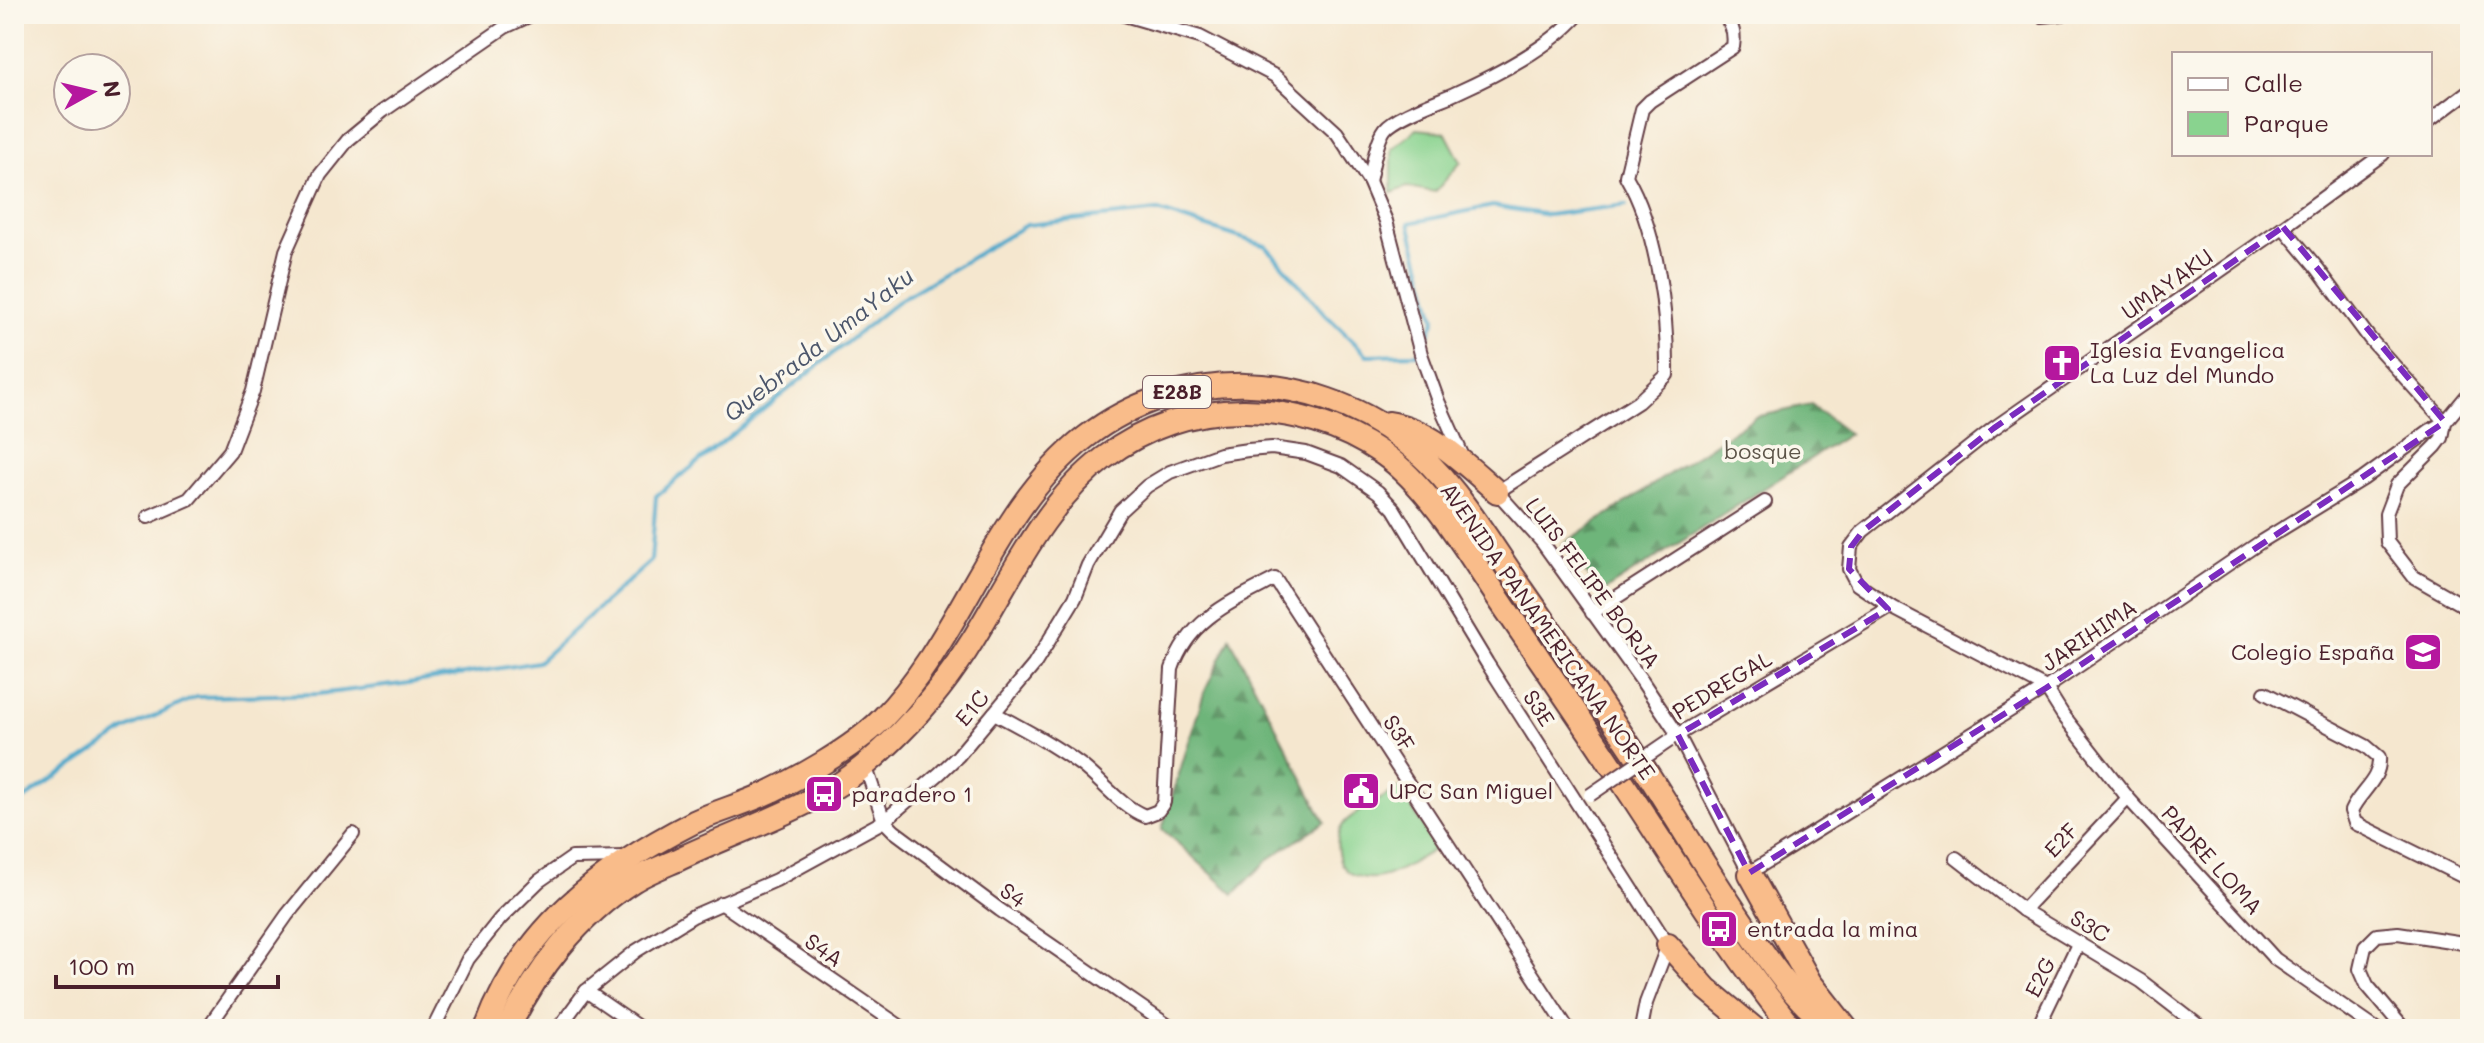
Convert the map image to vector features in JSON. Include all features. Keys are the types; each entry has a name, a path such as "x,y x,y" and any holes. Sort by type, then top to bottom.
{"highway":[{"name":"AVENIDA PANAMERICANA NORTE","path":"486,1029 498,996 529,947 595,881 652,844 760,796 814,768 880,721 944,640 963,602 1027,499 1063,458 1104,424 1160,397 1203,386 1234,384 1309,392 1371,420 1403,440 1443,479 1479,525 1650,778 1710,876 1787,987 1831,1029"},
{"name":"AVENIDA PANAMERICANA NORTE","path":"508,1029 527,992 557,951 586,920 634,880 716,840 806,803 847,779 900,734 950,675 1043,523 1103,459 1140,436 1189,416 1257,410 1305,418 1353,438 1383,454 1407,474 1595,741 1719,929 1793,1029"},
{"path":"1371,420 1420,433 1467,465 1497,492"},
{"path":"1750,874 1810,982 1847,1029"},
{"path":"1668,945 1707,989 1755,1029"}],"street":[{"path":"148,517 189,499 230,451 253,391 286,251 320,175 348,140 383,111 505,27 533,14"},
{"path":"1121,14 1200,37 1275,76 1337,133 1369,181 1389,231 1425,366 1467,465"},
{"path":"1369,181 1378,141 1386,127 1500,71 1557,37 1579,14"},
{"name":"LUIS FELIPE BORJA","path":"1721,14 1728,18 1735,35 1733,47 1642,109 1626,176 1640,200 1650,235 1665,314 1667,375 1638,402 1497,492 1542,542 1642,681 1729,831 1750,874"},
{"path":"2033,14 2063,14"},
{"path":"2432,118 2470,90"},
{"name":"UMAYAKU","path":"1891,607 1857,584 1849,569 1851,547 1863,531 1994,428 2380,156"},
{"path":"2283,227 2370,339 2445,422"},
{"path":"2470,392 2445,422 2442,438 2436,446 2397,485 2386,514 2387,542 2414,577 2470,609"},
{"name":"JARIHIMA","path":"1750,874 2046,688 2262,541 2363,479 2445,422"},
{"name":"E1C","path":"558,1029 586,991 636,951 693,916 776,880 884,821 958,756 1034,665 1075,598 1088,565 1120,511 1147,486 1170,472 1220,454 1272,448 1306,453 1341,466 1378,492"},
{"name":"S3E","path":"1378,492 1394,509 1487,663 1668,945"},
{"path":"1592,613 1765,502"},
{"name":"S3F","path":"994,713 1032,733 1079,764 1133,811 1145,816 1158,811 1164,802 1172,669 1179,648 1193,629 1226,605 1275,579 1568,1029"},
{"path":"1891,607 2046,688"},
{"name":"PEDREGAL","path":"1577,803 1673,738 1891,607"},
{"name":"PADRE LOMA","path":"2046,688 2063,715 2128,798 2275,959 2376,1029"},
{"path":"2265,693 2366,746 2379,757 2380,768 2376,777 2356,799 2351,811 2355,823 2470,880"},
{"path":"865,765 884,821"},
{"name":"E2F","path":"2023,910 2128,798"},
{"name":"S4","path":"884,821 1000,910 1171,1029"},
{"path":"207,1029 287,915 353,834"},
{"path":"433,1029 468,959 500,919 539,881 572,858 634,857"},
{"name":"S3C","path":"1956,858 2023,910 2141,981 2188,1025 2203,1029"},
{"name":"S4A","path":"721,903 904,1029"},
{"path":"2404,1029 2367,985 2360,969 2365,947 2377,935 2398,933 2470,944"},
{"name":"E2G","path":"2037,1029 2079,942"},
{"path":"1641,1029 1646,1003 1668,945"},
{"path":"586,991 641,1029"}],"highlighted area":[{"path":"2283,227 2445,422 2046,688 1749,873 1678,735 1888,609 1849,569 1851,547 1863,531 1994,428"}],"green space":[{"path":"1417,129 1445,132 1461,162 1435,192 1407,187 1392,193 1392,149"},
{"name":"bosque","path":"1811,405 1849,434 1601,593 1562,545 1755,417"},
{"path":"1230,638 1325,822 1269,859 1234,894 1162,829 1204,693"},
{"path":"1399,788 1437,848 1384,876 1361,877 1350,873 1343,867 1338,855 1337,840 1343,825 1356,813"}],"waterway":[{"name":"Quebrada UmaYaku","path":"1424,347 1435,319 1409,223 1493,206 1548,215 1626,205"},
{"name":"Quebrada UmaYaku","path":"14,806 127,729 196,697 318,694 538,662 651,561 656,496 898,301 1026,225 1158,211 1266,246 1324,313 1367,355 1420,354"}],"place":[{"name":"Iglesia Evangelica La Luz del Mundo","path":"2062,363"},
{"name":"Colegio España","path":"2423,652"},
{"name":"UPC San Miguel","path":"1361,791"},
{"name":"paradero 1","path":"824,794"},
{"name":"entrada la mina","path":"1719,929"}]}
